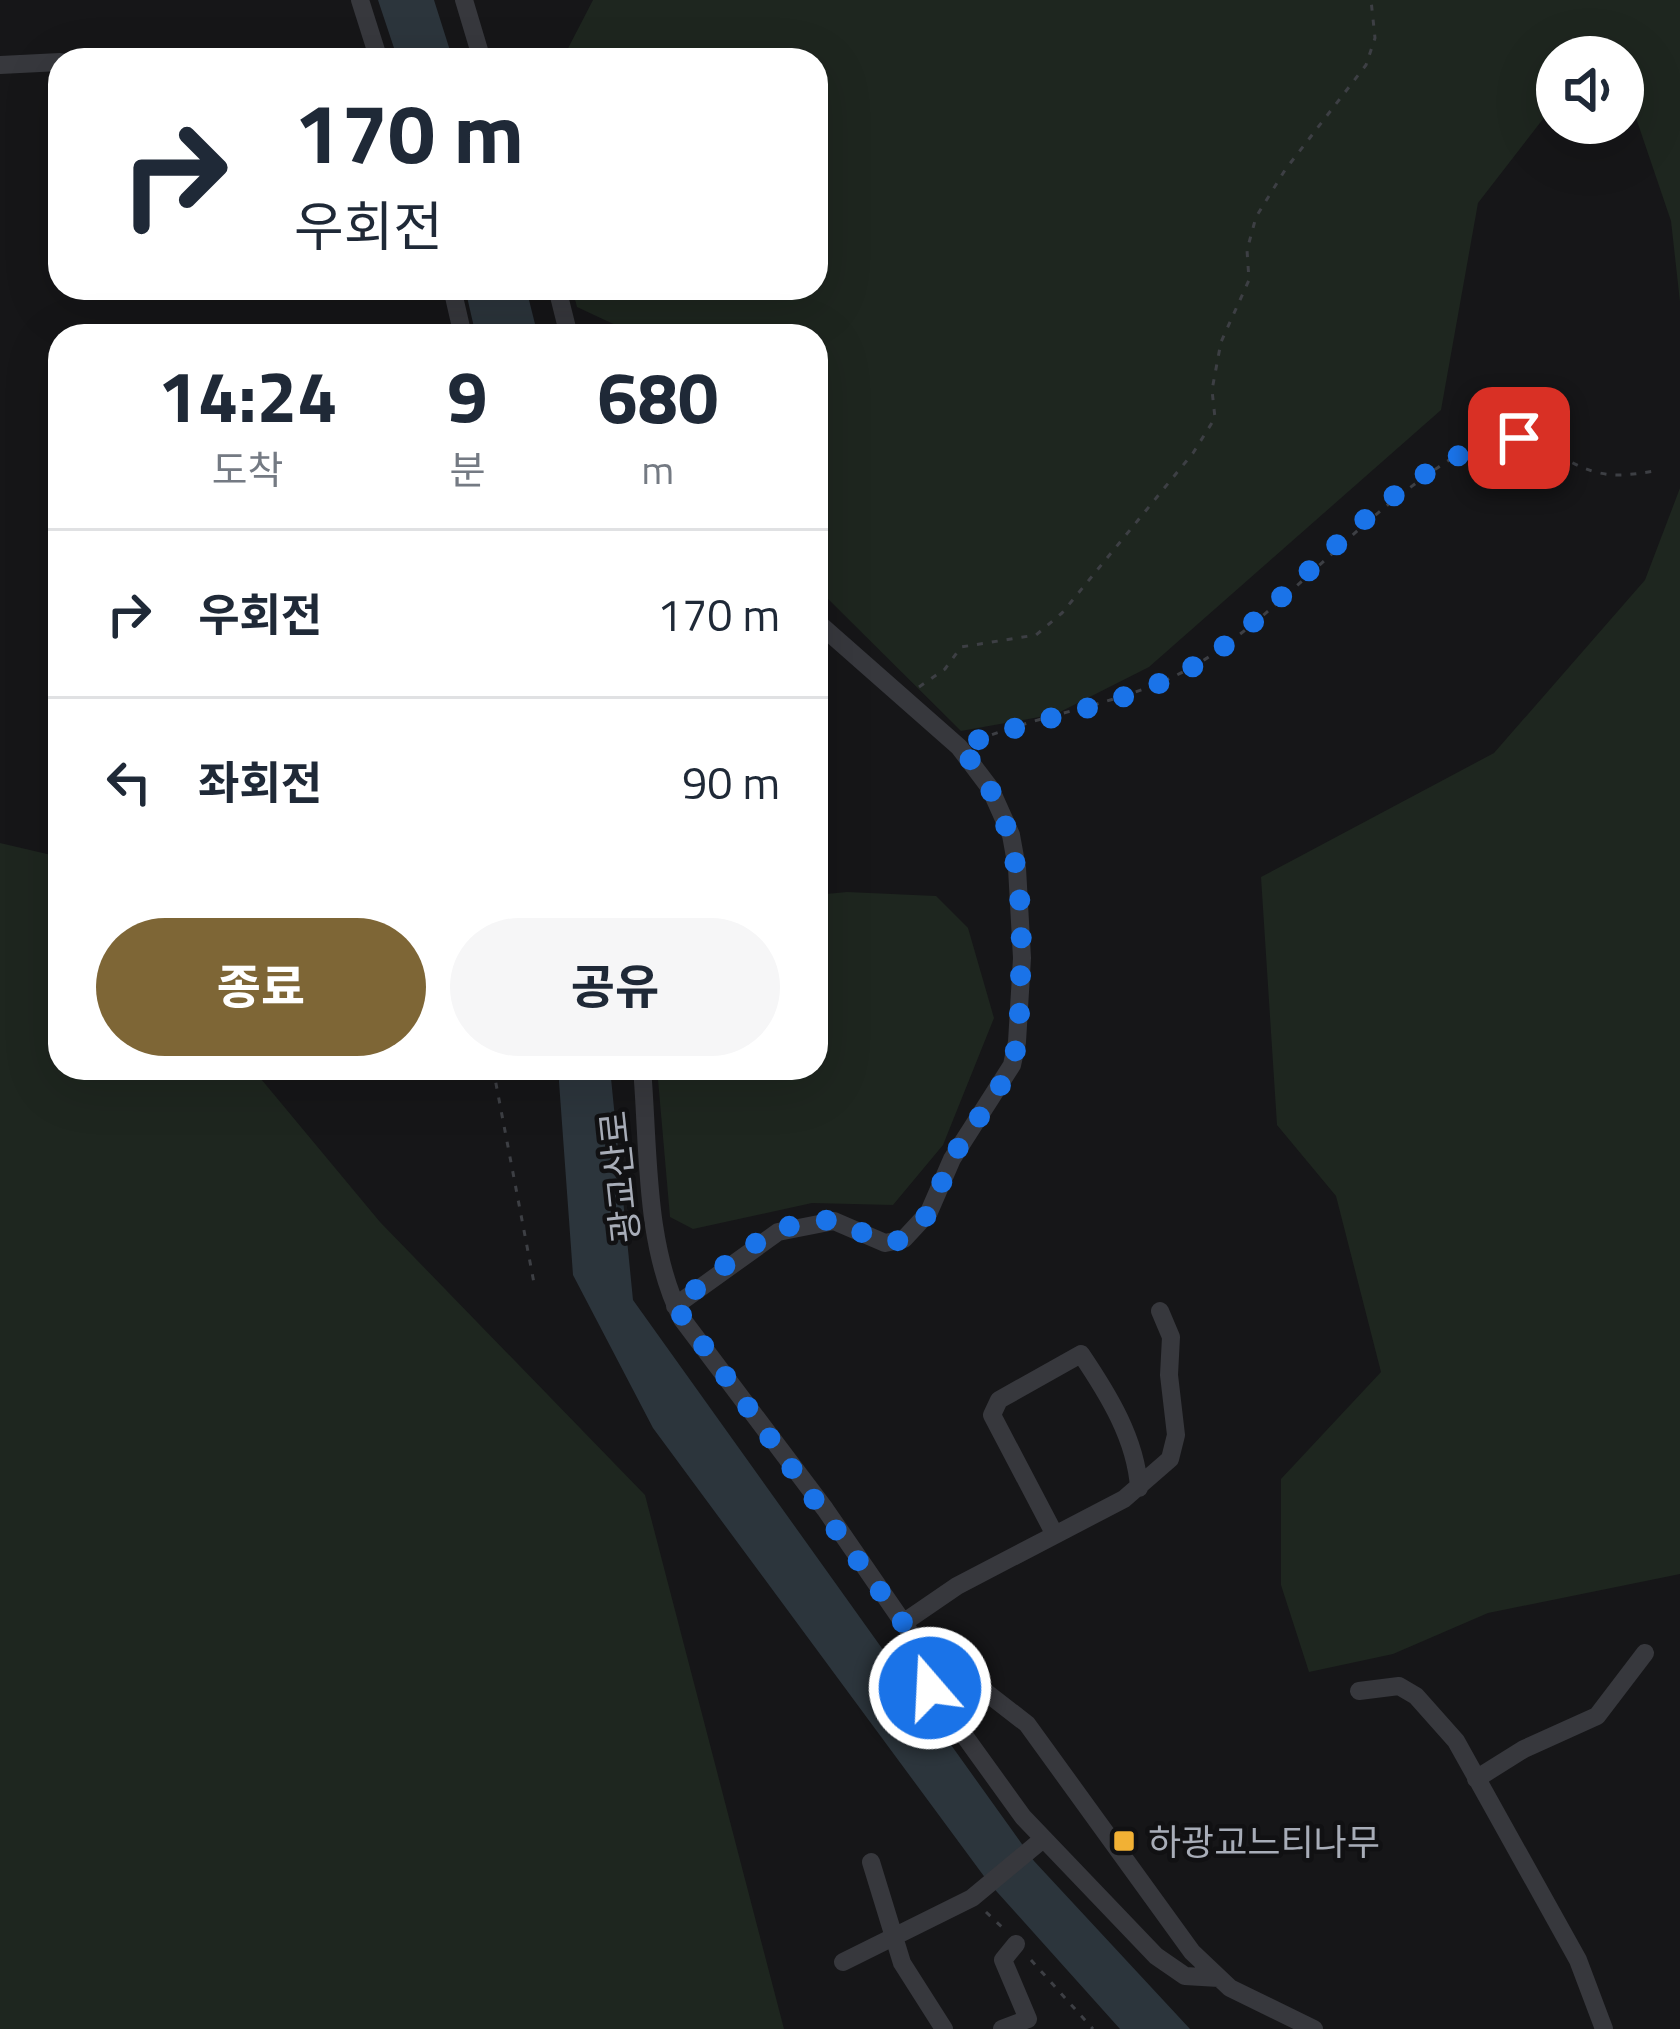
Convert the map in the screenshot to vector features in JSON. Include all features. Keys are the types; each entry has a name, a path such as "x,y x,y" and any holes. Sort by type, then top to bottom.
{"street":[{"path":"360,0 375,48"},
{"path":"464,0 478,48"},
{"path":"0,65 48,63"},
{"path":"675,1306 778,1232 834,1221 886,1243 904,1239 929,1212 952,1159 1012,1065 1022,958 1011,836 990,788 959,747 828,632"},
{"name":"광교산로","path":"643,1080 657,1238 675,1306 903,1623 1027,1724 1173,1929 1219,1978 1249,2000 1314,2029"},
{"path":"903,1623 957,1586 1138,1488 1170,1459 1176,1435 1169,1375 1171,1337 1160,1311"},
{"path":"1055,1535 992,1415 999,1400 1081,1354 1109,1396 1128,1441 1138,1488"},
{"path":"924,1644 930,1688 1037,1844 1156,1956 1185,1976 1219,1978"},
{"path":"1476,1779 1524,1749 1598,1716 1645,1653"},
{"path":"1359,1691 1399,1686 1416,1696 1456,1741 1578,1960 1604,2029"},
{"path":"843,1962 975,1894 1037,1844"},
{"path":"872,1862 902,1963 944,2029"},
{"path":"1002,2029 1028,2019 1004,1960 1016,1944"}],"path":[{"path":"904,698 946,669 961,647 1036,635 1062,613 1193,453 1214,418 1212,390 1221,342 1249,280 1247,250 1256,217 1312,133 1366,65 1375,38 1371,0"},
{"path":"959,747 1141,692 1215,652 1365,522 1435,469 1486,442 1519,438 1546,445 1596,473 1624,476 1654,471"},
{"path":"495,1080 534,1282"},
{"path":"975,1894 1093,2029"}],"shaded area":[{"path":"378,0 434,0 449,48 394,48"},
{"path":"593,0 1680,0 1680,302 1671,221 1644,142 1644,36 1536,36 1536,128 1478,203 1441,410 1149,667 1056,714 961,731 828,599 828,324 613,324 577,307 575,300 828,300 828,48 568,48"},
{"path":"468,300 529,300 535,324 473,324"},
{"path":"1680,488 1680,1574 1488,1613 1393,1654 1309,1672 1281,1585 1281,1479 1381,1372 1336,1196 1277,1125 1261,877 1494,753 1645,580"},
{"path":"0,843 48,854 48,1080 262,1080 380,1222 645,1495 784,2029 0,2029"},
{"path":"828,894 936,896 968,928 994,1018 943,1145 893,1205 812,1203 693,1229 670,1217 658,1080 828,1080"},
{"path":"559,1080 611,1080 633,1300 1034,1861 1190,2029 1120,2029 989,1883 653,1428 573,1275"}],"place":[{"name":"하광교느티나무","path":"1124,1841"}],"route":[{"path":"930,1688 924,1644 911,1634 675,1306 778,1232 834,1221 886,1243 904,1239 929,1212 952,1159 1012,1065 1022,958 1017,868 1011,836 990,788 959,747 1141,692 1215,652 1365,522 1435,469 1486,442 1519,438"}]}
